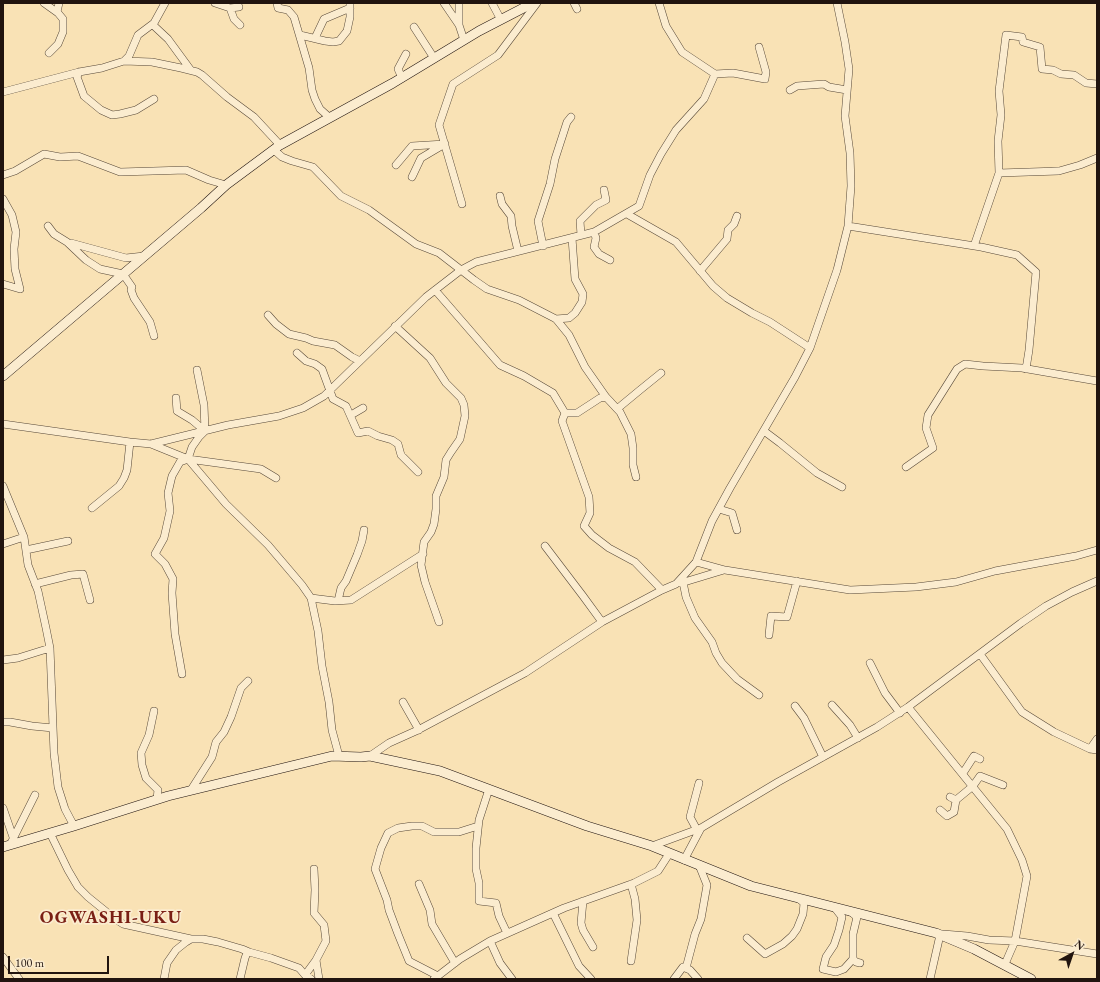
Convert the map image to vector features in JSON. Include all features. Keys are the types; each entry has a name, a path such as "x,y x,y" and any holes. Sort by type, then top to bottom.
{"main road":[{"path":"3,376 226,185 277,147 328,117 402,78 464,40 533,3"},
{"path":"9,843 74,826 157,799 332,756 370,756 440,771 587,826 652,846 751,886 938,934 974,948 1030,979"}],"street":[{"path":"44,3 57,12 63,19 63,32 58,44 49,53"},
{"path":"57,12 59,3"},
{"path":"124,61 129,56 138,35 153,25 165,3"},
{"path":"215,3 230,8 239,7"},
{"path":"277,3 278,8 288,10 294,17 310,68 312,90 320,109 328,117"},
{"path":"444,3 459,26 464,40"},
{"path":"459,26 460,3"},
{"path":"492,3 501,20"},
{"path":"462,204 439,125 452,84 498,55 537,3"},
{"path":"659,3 666,26 682,52 714,74 733,73 765,79 766,72 758,47"},
{"path":"680,583 696,562 719,509 795,377 810,348 837,270 848,226 850,154 845,116 849,69 837,3"},
{"path":"300,35 333,42 339,41 347,32 350,17 350,5 324,19 315,38"},
{"path":"230,8 234,19 240,25"},
{"path":"153,25 168,39 190,70"},
{"path":"414,26 434,58"},
{"path":"974,246 999,173 998,141 1001,115 999,91 1006,35 1022,37 1023,42 1040,47 1042,69 1053,70 1061,74 1074,75 1086,83 1097,84"},
{"path":"402,78 398,69 406,54"},
{"path":"3,92 79,72 102,68 124,61 152,62 190,70 202,75 254,117 277,147 282,157 313,167 341,196 369,210 416,244 448,258 461,270 488,289 519,300 556,319 569,335 585,367 606,397 620,412 631,434 633,464 636,477"},
{"path":"79,72 77,77 84,96 101,110 112,115 136,110 154,99"},
{"path":"151,444 228,425 279,416 312,404 329,391 426,297 461,270 476,262 594,232 627,214 639,206 650,175 661,154 676,130 704,99 714,74"},
{"path":"790,90 797,86 824,84 829,87 847,90"},
{"path":"543,246 538,221 550,184 555,159 567,122 571,117"},
{"path":"396,165 412,146 445,144"},
{"path":"412,178 421,158 445,144"},
{"path":"3,175 15,171 44,154 60,157 78,156 120,172 186,170 226,185"},
{"path":"999,173 1059,171 1097,158"},
{"path":"581,235 580,222 596,205 606,200 604,190"},
{"path":"500,196 502,204 511,216 518,251"},
{"path":"3,199 12,215 16,232 14,249 15,269 20,289 3,284"},
{"path":"627,214 676,242 713,286 727,298 770,322 810,348"},
{"path":"700,271 727,239 728,230 734,224 737,216"},
{"path":"48,226 54,234 67,242 86,260 100,269 123,274 132,287 131,290 134,298 150,322 154,336"},
{"path":"848,226 974,246 1017,255 1036,272 1026,369"},
{"path":"594,232 596,238 594,247 599,254 610,260"},
{"path":"556,319 569,318 575,313 582,302 583,294 575,278 572,238"},
{"path":"67,242 126,258 144,256"},
{"path":"435,290 500,365 524,376 553,393 565,414"},
{"path":"268,315 276,324 289,334 313,341 335,345 352,357 360,360"},
{"path":"395,326 430,358 446,383 461,398 464,406 465,416 460,439 446,460 444,477 436,496 434,524 431,532 424,542 421,565 425,582 439,622"},
{"path":"297,353 306,361 315,364 322,369 332,399 346,406 358,433 368,430 378,436 392,440 398,444 401,455 418,472"},
{"path":"906,466 933,448 926,428 928,415 957,369 965,364 1026,369 1097,381"},
{"path":"197,370 204,405 206,431"},
{"path":"617,410 661,374"},
{"path":"565,414 577,413 600,398 606,397"},
{"path":"176,398 177,411 206,431"},
{"path":"351,415 363,408"},
{"path":"565,414 562,421 589,497 590,512 584,526 592,535 609,548 635,562 662,590"},
{"path":"3,424 151,444 188,459 261,469 276,478"},
{"path":"188,459 192,447 199,437 206,431"},
{"path":"764,431 817,473 842,487"},
{"path":"92,508 119,486 124,478 127,470 130,442"},
{"path":"188,459 226,504 268,545 302,585 310,598 318,631 332,730 339,756"},
{"path":"182,674 175,634 172,593 174,579 165,564 155,554 164,538 170,511 168,493 172,476 180,462 188,459"},
{"path":"3,486 24,537 28,565 38,591 50,648 54,753 58,787 65,810 74,826"},
{"path":"719,509 732,513 737,530"},
{"path":"338,601 341,588 346,581 357,555 364,530"},
{"path":"3,544 24,537"},
{"path":"26,550 68,541"},
{"path":"545,546 602,622"},
{"path":"696,562 725,570 850,590 916,587 956,582 995,571 1076,556 1097,550"},
{"path":"310,598 338,601 351,600 423,554"},
{"path":"370,756 389,743 419,730 525,672 602,622 662,590 680,583 725,570"},
{"path":"35,584 71,575 83,574 90,600"},
{"path":"769,635 771,616 787,618 797,581"},
{"path":"652,846 699,829 778,782 858,738 900,713 1046,606 1072,592 1097,582"},
{"path":"680,583 695,618 712,642 722,663 737,679 759,695"},
{"path":"3,660 18,658 50,648"},
{"path":"980,654 1022,712 1054,732 1094,749 1097,739"},
{"path":"870,663 885,693 900,713"},
{"path":"191,790 212,757 216,742 224,732 231,717 241,688 248,682"},
{"path":"403,702 419,730"},
{"path":"832,705 850,725 858,738"},
{"path":"795,706 804,718 823,757"},
{"path":"908,707 1007,829 1024,865 1027,876 1015,941 1005,964"},
{"path":"154,711 149,735 141,753 142,765 146,778 158,790 157,799"},
{"path":"3,722 53,728"},
{"path":"963,773 974,756 980,759"},
{"path":"940,810 947,816 954,812 953,799 973,786 980,776 1003,785"},
{"path":"699,783 690,817 699,829"},
{"path":"489,790 478,826 476,848 479,901 496,903 499,916 507,933"},
{"path":"9,843 35,795"},
{"path":"3,808 9,843"},
{"path":"478,826 459,832 434,832 422,826 398,828 388,833 381,848 375,869 409,961 436,978 455,963 490,941 553,912 631,884 658,871 669,854"},
{"path":"684,860 699,829"},
{"path":"50,833 78,887 88,897 123,924 192,939 203,939 218,942 299,968 308,977 326,941 324,925 314,913 316,890 314,869"},
{"path":"686,968 695,934 701,919 707,885 699,865"},
{"path":"419,884 430,910 432,924 455,963"},
{"path":"630,961 637,920 635,899 631,884"},
{"path":"747,938 765,954 783,944 797,929 803,914 804,903 799,899"},
{"path":"583,901 581,923 583,930 593,947"},
{"path":"835,908 842,916 834,945 826,957 824,969 836,972 846,967 853,959 853,934 857,917 852,913"},
{"path":"553,912 579,966 592,979"},
{"path":"930,979 938,934 967,936 989,940 1015,941 1097,954"},
{"path":"164,979 167,963 176,950 192,939"},
{"path":"490,941 500,963 512,979"},
{"path":"240,979 245,958 249,952"},
{"path":"3,957 19,979"},
{"path":"853,959 860,963"},
{"path":"316,960 319,979"},
{"path":"674,979 683,967 690,970 698,979"}],"district":[{"name":"OGWASHI-UKU","path":"111,918"}]}
